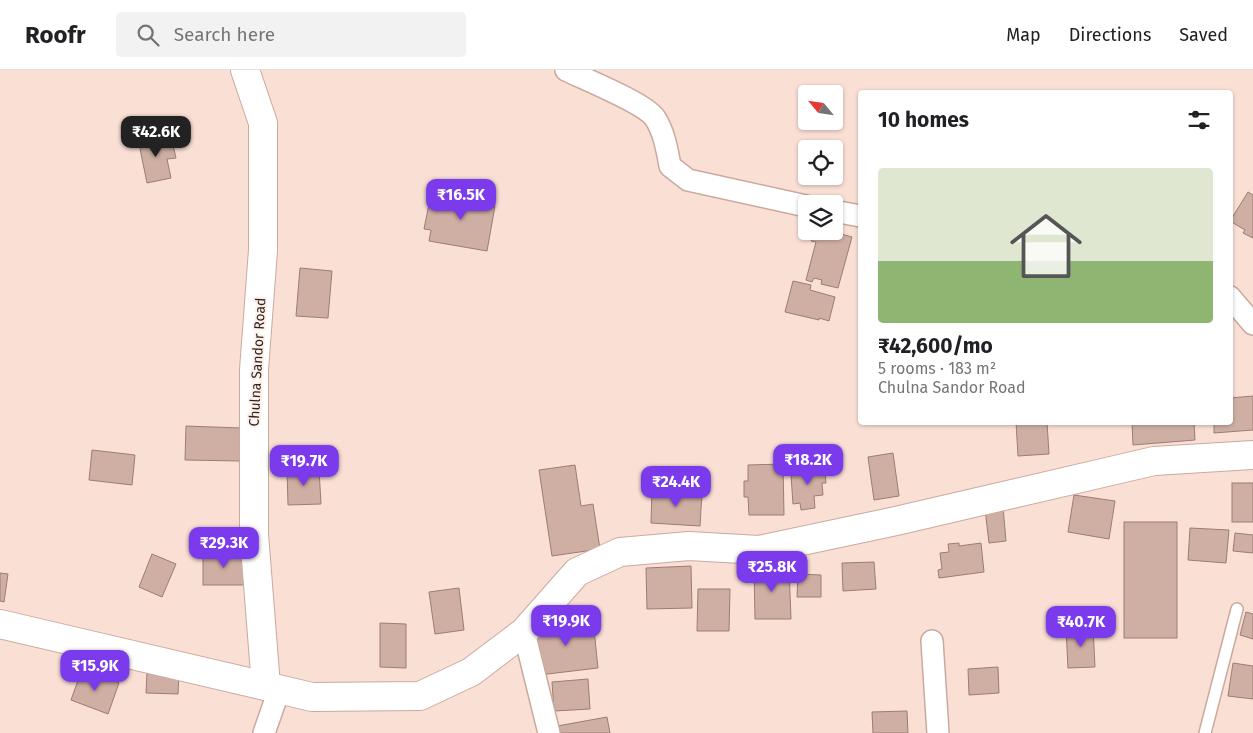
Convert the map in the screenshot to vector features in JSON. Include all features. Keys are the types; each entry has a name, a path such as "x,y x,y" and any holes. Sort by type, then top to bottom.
{"main road":[{"name":"Chulna Sandor Road","path":"245,70 263,123 264,250 254,370 254,534 273,688"},
{"path":"0,624 312,697 420,696 471,672 524,632 576,572 620,552 689,546 759,550 896,521 1154,461 1253,455"}],"street":[{"path":"566,70 628,99 654,116 664,137 670,166 688,180 798,204"},
{"path":"843,213 858,216"},
{"path":"1233,301 1253,324"},
{"path":"524,632 549,733"},
{"path":"932,641 938,733"},
{"path":"264,733 273,688"}],"lane":[{"path":"1205,733 1237,609"}],"building":[{"path":"152,135 153,137 162,135 165,147 173,145 176,158 167,159 171,178 147,183 138,139"},
{"path":"449,190 487,197 486,204 495,206 487,251 429,241 431,230 424,229 429,204 433,205 435,196 448,198"},
{"path":"1248,192 1253,195 1253,238 1243,233 1245,230 1233,223 1233,216"},
{"path":"843,234 852,237 838,288 821,284 822,280 814,278 812,282 806,280 816,242 811,241 843,240"},
{"path":"300,268 332,271 328,318 296,316"},
{"path":"793,281 811,285 810,290 835,297 829,321 785,312"},
{"path":"1253,396 1253,430 1214,433 1214,425 1233,425 1233,398"},
{"path":"1016,425 1047,425 1049,454 1018,456"},
{"path":"1132,425 1194,425 1195,440 1133,445"},
{"path":"186,426 241,428 240,461 185,460"},
{"path":"92,450 135,455 132,485 89,480"},
{"path":"893,453 899,496 874,500 868,457"},
{"path":"783,464 784,515 749,515 748,497 744,497 744,481 748,481 748,465"},
{"path":"824,464 826,483 822,483 823,495 814,496 815,508 801,510 800,503 793,504 791,475 800,473 800,468"},
{"path":"575,465 581,506 593,504 600,549 552,556 539,470"},
{"path":"319,469 321,504 288,505 287,470"},
{"path":"1232,483 1253,483 1253,522 1232,522"},
{"path":"652,490 702,493 700,526 651,523"},
{"path":"1074,495 1115,501 1109,539 1068,532"},
{"path":"1003,507 1006,541 989,543 985,509"},
{"path":"1124,522 1177,522 1177,638 1124,638"},
{"path":"1190,528 1229,530 1226,563 1188,560"},
{"path":"1235,533 1253,535 1253,553 1233,551"},
{"path":"959,543 959,546 981,543 984,572 939,578 938,570 942,569 940,553 949,552 948,544"},
{"path":"203,553 245,553 245,585 203,585"},
{"path":"152,554 176,564 162,597 139,587"},
{"path":"874,562 876,589 843,591 842,563"},
{"path":"691,566 692,608 647,609 646,568"},
{"path":"754,567 789,568 791,619 755,619"},
{"path":"0,573 8,574 4,602 0,601"},
{"path":"798,574 821,575 821,597 797,597"},
{"path":"459,588 464,630 435,634 429,592"},
{"path":"698,589 730,589 729,631 697,631"},
{"path":"1246,612 1253,614 1253,639 1240,635"},
{"path":"593,619 598,668 539,675 533,626"},
{"path":"380,623 406,624 406,668 380,667"},
{"path":"1093,627 1095,667 1068,668 1066,629"},
{"path":"1233,663 1253,666 1253,699 1228,696"},
{"path":"998,667 999,693 969,695 968,669"},
{"path":"82,669 119,683 108,714 71,700"},
{"path":"147,672 179,673 178,694 146,693"},
{"path":"588,679 590,709 554,711 552,682"},
{"path":"907,711 908,733 873,733 872,712"},
{"path":"607,717 610,733 553,733 552,727"}]}
